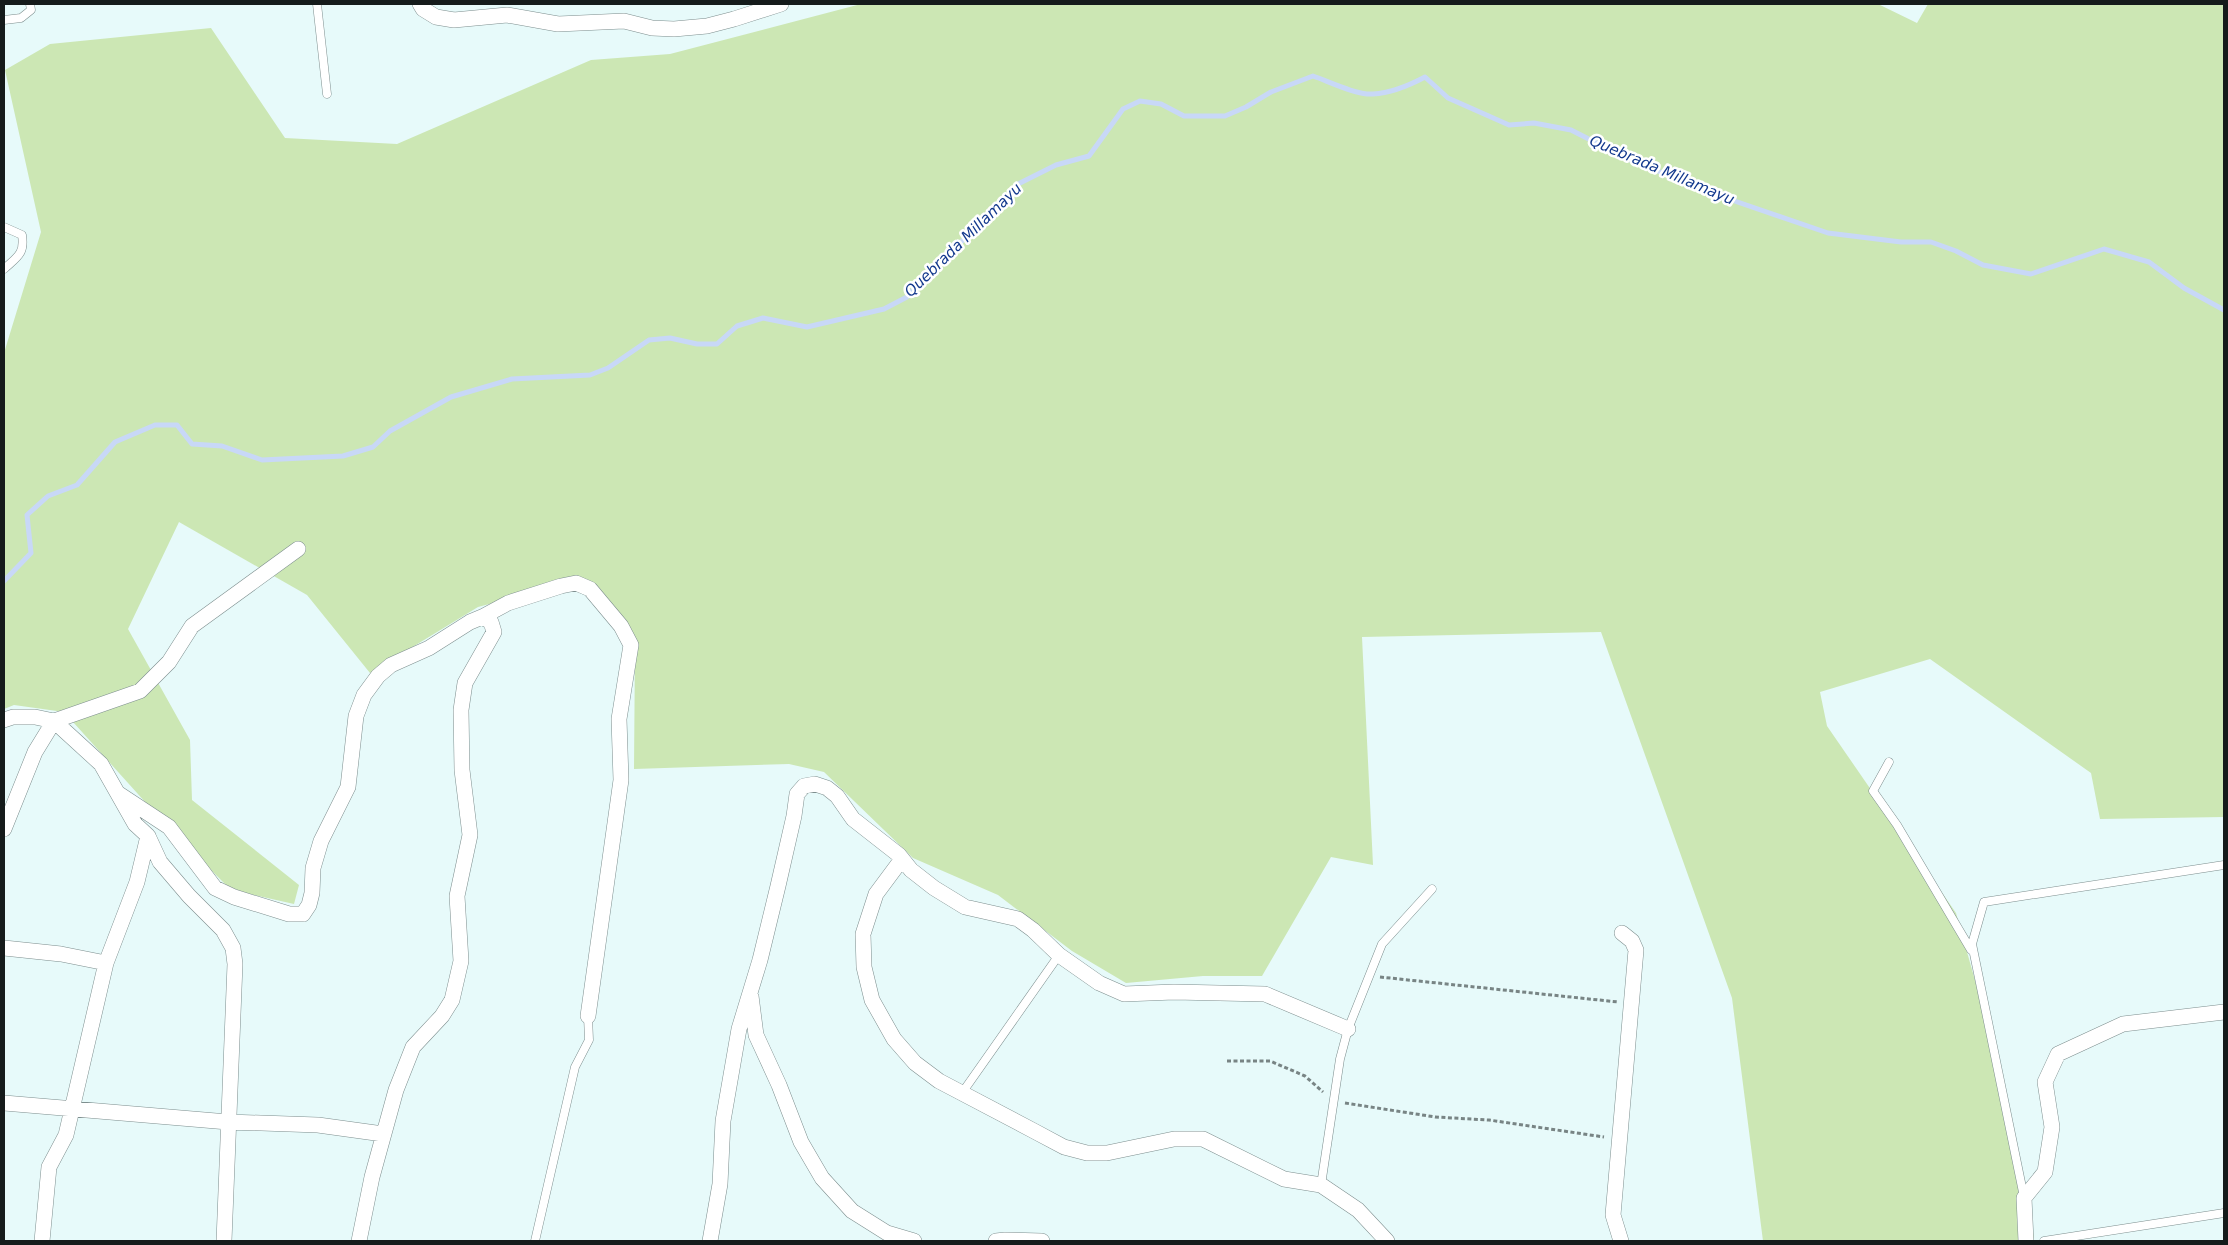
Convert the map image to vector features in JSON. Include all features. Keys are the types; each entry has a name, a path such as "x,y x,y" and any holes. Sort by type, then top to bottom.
{"street":[{"path":"420,4 423,9 436,17 454,20 507,15 558,24 624,21 652,28 674,29 707,26 781,4"},
{"path":"4,829 35,752 54,721 140,691 169,662 192,626 298,548"},
{"path":"119,794 169,827 215,888 234,897 289,914 303,914 312,894 314,868 321,841 348,787 356,716 364,695 378,676 391,665 429,648 470,622 508,603 576,583 590,589 621,626 631,645 619,719 621,780 588,1016"},
{"path":"359,1241 383,1134 396,1090 413,1048 442,1016 452,1000 461,962 457,896 470,835 462,770 461,710 465,684 494,632 491,622 482,616"},
{"path":"4,720 13,717 35,717 54,721 101,764 135,824 148,836 160,862 189,896 223,930 232,948 235,964 224,1241"},
{"path":"710,1241 720,1184 723,1121 739,1029 750,987 760,960 778,886 794,816 796,794 804,786 815,784 827,788 837,796 852,818 934,888 966,907 1018,919 1033,930 1059,956 1099,983 1124,994 1174,992 1265,994 1348,1029"},
{"path":"42,1241 49,1167 66,1135 106,963 137,882 148,836"},
{"path":"902,859 876,894 863,934 864,967 872,1000 894,1039 915,1062 940,1081 1064,1147 1087,1153 1107,1153 1174,1139 1203,1140 1284,1179 1321,1185 1358,1210 1386,1241"},
{"path":"1621,1241 1613,1215 1633,1003 1636,950 1632,941 1622,933"},
{"path":"4,948 61,954 106,963"},
{"path":"750,987 756,1035 779,1085 801,1142 822,1178 852,1211 887,1234 914,1241"},
{"path":"2026,1241 2024,1198 2044,1172 2052,1127 2045,1082 2058,1054 2123,1024 2224,1012"},
{"path":"4,1103 228,1122 318,1125 383,1134"},
{"path":"996,1241 1042,1241"}],"lane":[{"path":"4,20 21,18 31,10 30,4"},
{"path":"317,4 327,94"},
{"path":"4,227 22,235 24,246 19,256 4,269"},
{"path":"1889,762 1873,792 1897,825 1974,954"},
{"path":"2024,1198 1972,944 1984,902 2224,865"},
{"path":"1321,1185 1340,1059 1348,1029 1382,944 1432,889"},
{"path":"962,1093 1059,956"},
{"path":"536,1241 575,1067 589,1040 588,1016"},
{"path":"2044,1241 2224,1213"}],"path":[{"path":"1370,976 1633,1003"},
{"path":"1227,1062 1270,1061 1305,1076 1334,1102 1436,1117 1489,1120 1621,1140"}],"green space":[{"path":"861,4 1878,4 1917,23 1928,4 2224,4 2224,817 2100,819 2091,773 1930,659 1820,692 1827,726 1956,913 1980,998 2034,1237 2033,1241 1763,1241 1732,998 1601,632 1362,637 1373,865 1331,857 1262,976 1203,976 1126,983 1072,951 998,895 913,858 824,772 789,764 634,769 635,646 573,582 478,607 370,673 307,595 179,522 128,629 190,740 192,800 299,885 294,904 231,890 165,824 64,712 14,705 4,709 4,353 41,232 5,70 50,44 211,28 285,138 397,144 591,60 670,54"}],"waterway":[{"name":"Quebrada Millamayu","path":"4,581 31,553 27,515 48,496 77,485 115,442 155,425 177,425 192,444 222,446 262,460 343,456 373,447 390,431 451,397 512,379 590,375 608,368 649,340 670,338 697,344 717,344 737,326 763,318 807,327 884,309 907,297 936,265 999,207 1018,184 1056,165 1089,156 1123,109 1140,101 1161,104 1184,116 1225,116 1246,107 1271,92 1313,76 1366,94 1387,92 1425,77 1448,98 1509,125 1534,123 1571,130 1630,160 1723,197 1828,233 1901,242 1931,242 1956,251 1983,265 2031,274 2104,249 2149,262 2184,288 2224,310"}]}
